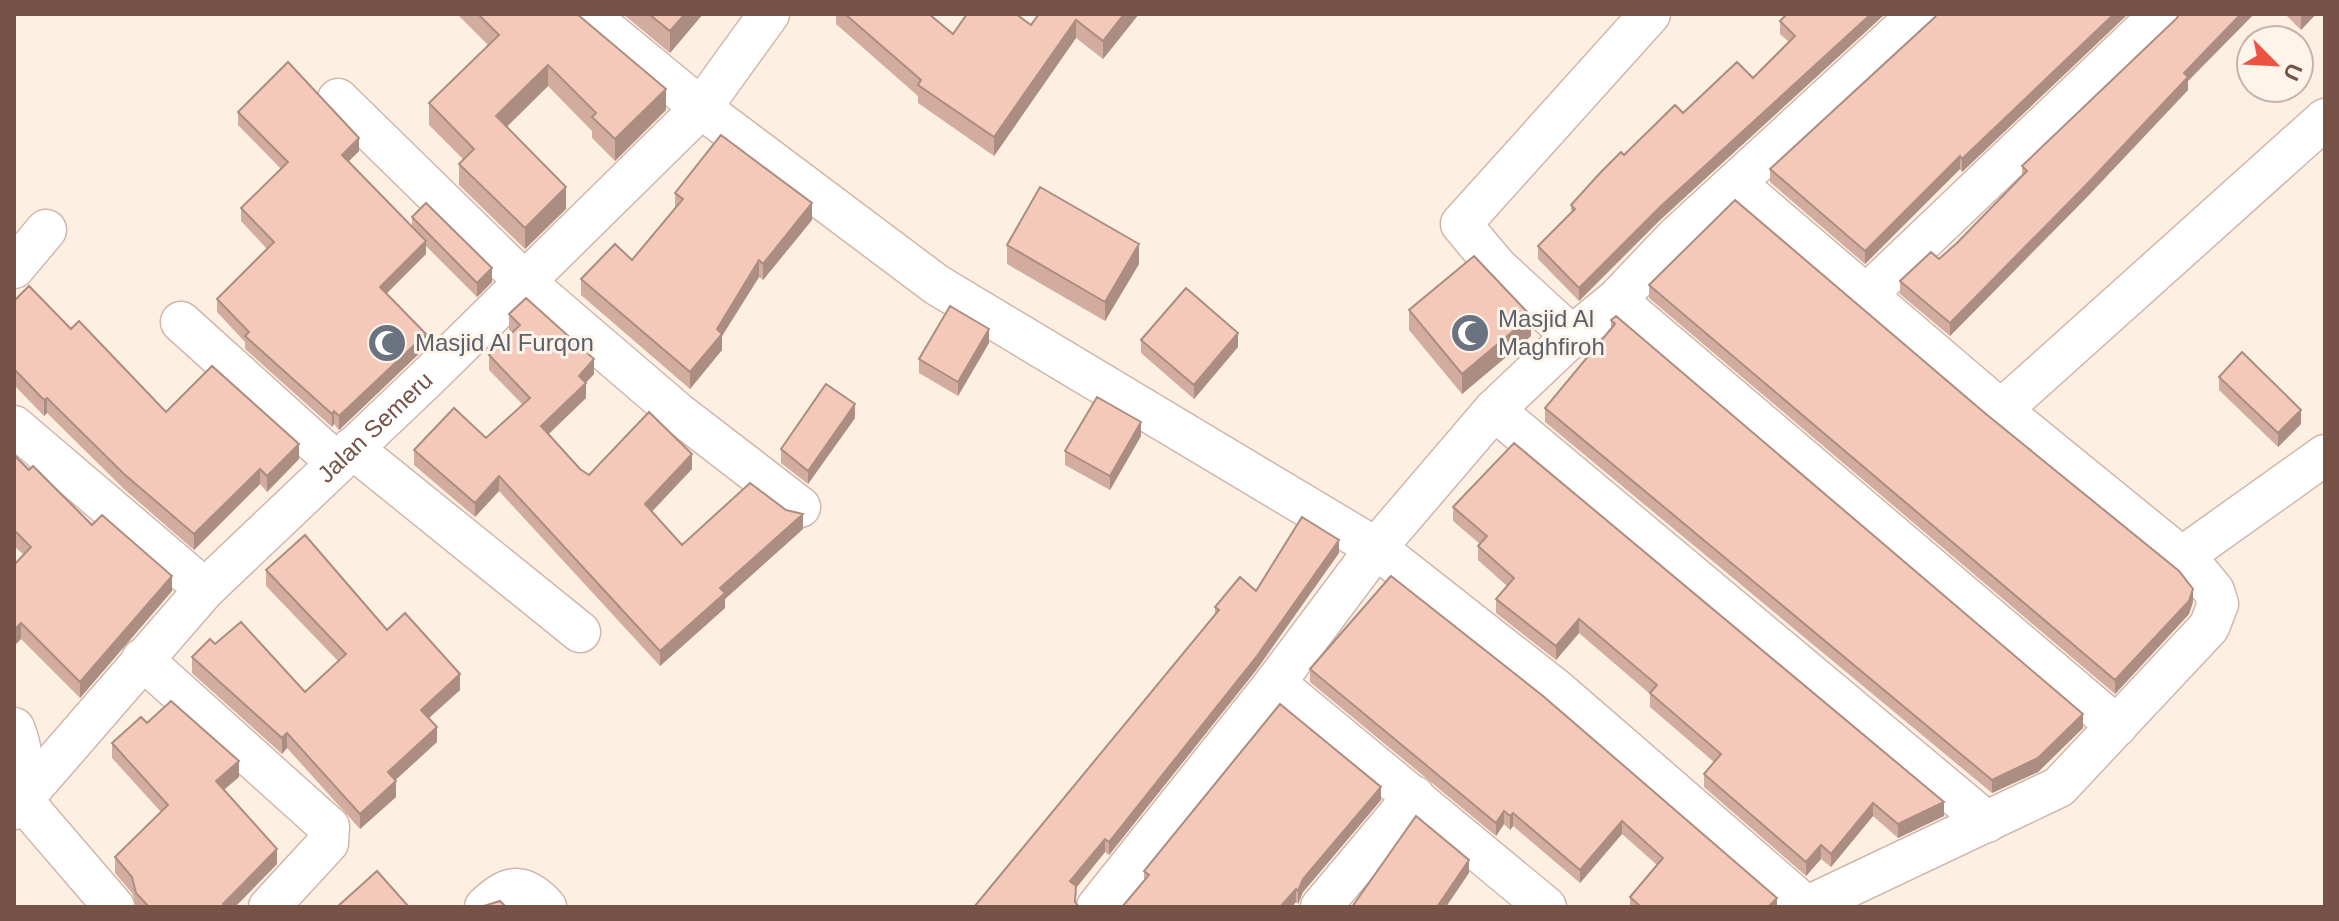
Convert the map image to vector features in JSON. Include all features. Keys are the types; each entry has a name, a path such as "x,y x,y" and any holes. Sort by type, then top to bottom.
{"street":[{"path":"587,14 701,108 937,285 1376,548 1558,691 1808,906 2059,787 2214,617 2218,604 2214,591 2182,557 2001,410 1735,183"},
{"name":"Jalan Semeru","path":"17,799 205,589 701,108 769,14"},
{"path":"1572,336 1497,267 1461,224 1650,14"},
{"path":"1097,907 1275,683 1376,548 1494,410 1572,336 1616,300 1735,183 1919,14"},
{"path":"1865,296 2161,14"},
{"path":"338,99 525,282 678,413 800,507"},
{"path":"2001,410 2325,119"},
{"path":"14,268 46,230"},
{"path":"1616,300 2117,726"},
{"path":"181,322 344,455 580,632"},
{"path":"1494,410 1987,822"},
{"path":"14,426 205,589"},
{"path":"2182,557 2325,455"},
{"path":"142,659 329,827 328,843 269,907"},
{"path":"1275,683 1546,907"},
{"path":"14,728 22,746 17,799 114,907"},
{"path":"1321,907 1414,796"},
{"path":"485,907 513,888 531,891 546,907"}],"building":[{"path":"478,14 577,14 666,89 615,139 592,117 596,113 548,65 496,116 566,187 525,228 459,164 474,149 429,103 499,35"},
{"path":"649,14 685,14 670,31"},
{"path":"845,14 929,14 953,34 967,14 1016,14 1031,25 1039,14 1124,14 1103,41 1076,20 994,137 918,85 921,80"},
{"path":"1787,14 1871,14 1660,207 1579,288 1538,246 1575,209 1571,205 1600,173 1621,152 1624,155 1675,105 1683,113 1737,62 1753,78 1795,36 1780,21"},
{"path":"1937,14 2114,14 1962,159 1960,156 1865,251 1770,169"},
{"path":"2179,14 2241,14 2184,73 2188,77 1950,323 1900,281 1931,252 1939,259 1957,243 2027,171 2022,166"},
{"path":"288,62 359,138 342,155 426,241 380,287 426,334 339,416 334,411 332,414 245,336 249,332 217,299 274,242 241,208 288,162 238,112"},
{"path":"721,135 812,203 763,264 759,260 717,329 722,334 690,372 581,279 615,244 632,260 683,199 675,193"},
{"path":"1040,187 1139,244 1105,302 1007,245"},
{"path":"1735,200 1986,414 2179,571 2193,589 2189,601 2115,680 1649,285"},
{"path":"426,203 492,268 477,283 412,217"},
{"name":"Masjid Al Maghfiroh","path":"1474,256 1531,316 1462,374 1409,310"},
{"path":"29,286 71,329 79,321 166,412 212,366 299,444 267,476 260,469 194,534 124,474 14,369 14,301"},
{"path":"1186,288 1238,333 1194,385 1141,340"},
{"path":"526,298 594,359 579,376 586,383 541,426 580,469 589,475 649,412 692,454 645,504 682,545 750,483 786,510 803,514 720,588 725,593 660,651 499,476 475,503 414,450 454,408 486,438 530,398 489,355 520,325 509,314"},
{"path":"950,306 989,329 958,382 919,359"},
{"path":"1616,316 2083,714 2038,758 1992,780 1545,408 1615,324 1611,320"},
{"path":"2242,352 2301,410 2278,433 2219,377"},
{"path":"826,384 855,404 808,471 781,449"},
{"path":"1097,397 1141,422 1110,476 1065,451"},
{"path":"1514,443 1944,802 1898,824 1873,803 1831,854 1821,845 1806,862 1704,774 1721,754 1650,693 1657,685 1579,619 1556,646 1496,599 1514,578 1478,546 1487,536 1453,507"},
{"path":"14,455 29,470 33,466 92,525 102,515 172,576 80,682 21,623 14,630 14,565 31,547 14,530"},
{"path":"1302,517 1339,540 1257,656 1109,842 1105,839 1070,881 1076,886 1075,902 1079,907 974,907 1219,610 1215,607 1240,577 1256,591"},
{"path":"305,535 387,630 405,613 460,674 421,710 437,727 388,772 396,781 360,814 287,733 282,738 192,657 210,639 215,644 241,622 305,692 346,654 266,570"},
{"path":"1391,576 1543,696 1777,898 1768,907 1641,907 1630,897 1663,858 1622,821 1580,870 1513,813 1510,816 1504,811 1496,823 1310,669"},
{"path":"171,701 239,761 216,781 277,849 223,904 226,907 149,907 136,893 132,877 115,857 168,805 112,743 141,717 147,723"},
{"path":"1280,704 1381,787 1303,879 1298,891 1296,889 1280,907 1122,907 1149,875 1144,871"},
{"path":"1416,816 1469,860 1437,907 1352,907"},
{"path":"377,871 409,907 337,907"},
{"path":"500,901 506,907 483,907 484,906"}],"place":[{"name":"Masjid Al Maghfiroh","path":"1470,333"},
{"name":"Masjid Al Furqon","path":"387,343"}]}
